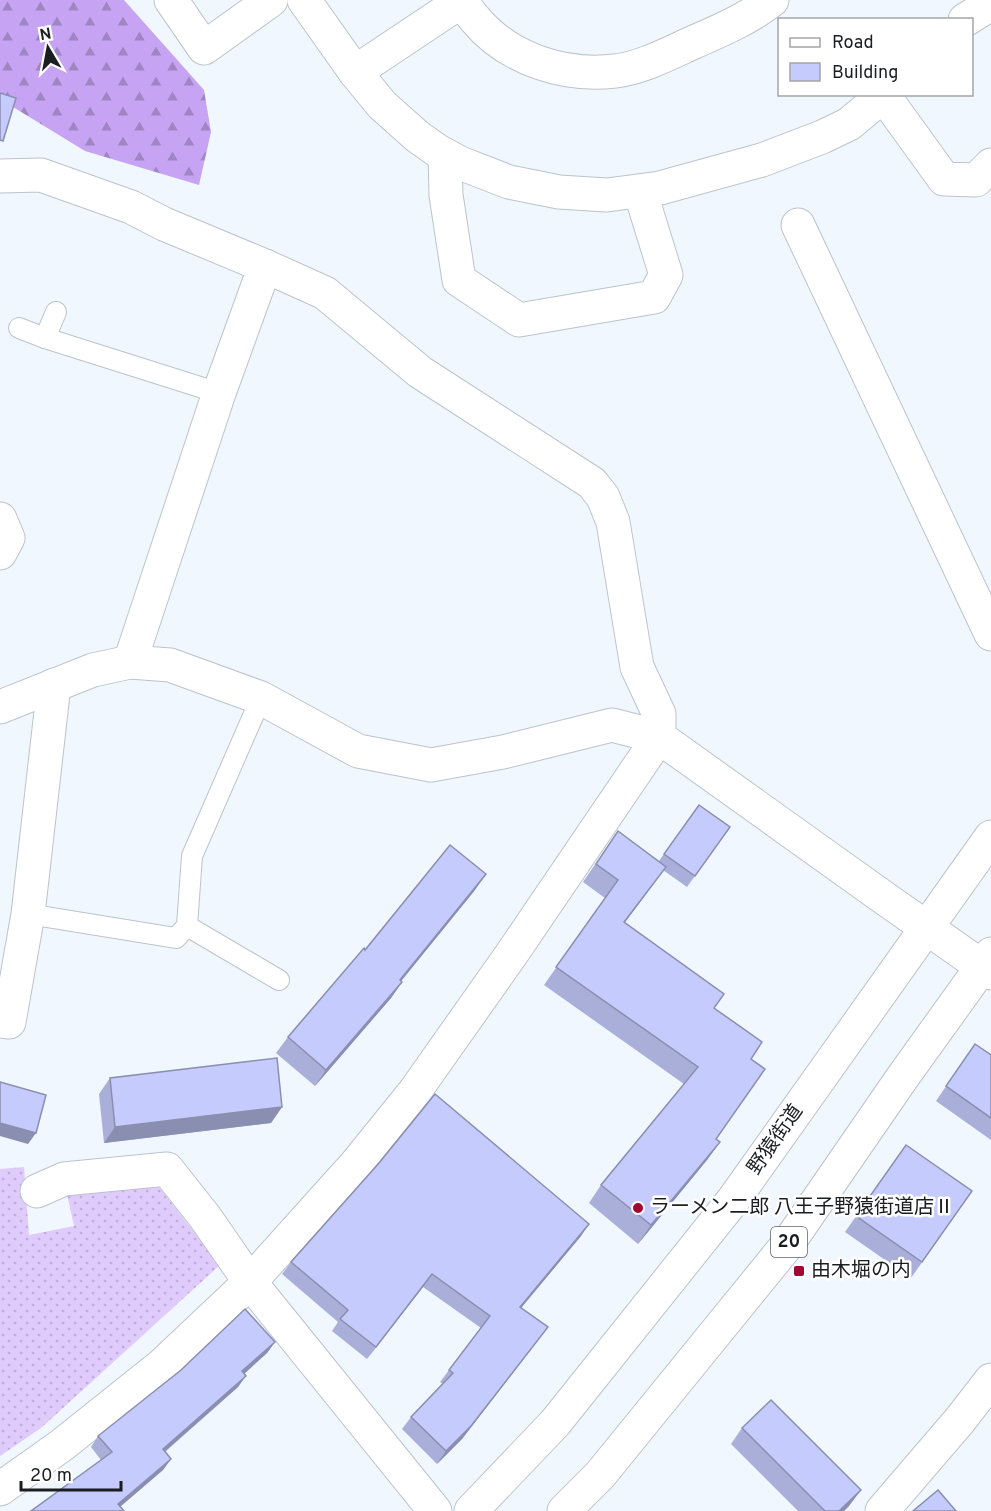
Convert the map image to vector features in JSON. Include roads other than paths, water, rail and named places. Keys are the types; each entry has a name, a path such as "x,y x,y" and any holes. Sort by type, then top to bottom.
{"street":[{"path":"171,0 204,48 271,0"},
{"path":"304,0 355,72 382,105 418,137 460,163 509,182 532,188 607,195 660,188 762,160 822,137 849,124 883,96"},
{"path":"355,72 462,0 475,20 500,44 530,60 559,69 593,72 616,71 638,66 723,30 772,0"},
{"path":"968,18 991,3"},
{"path":"885,96 944,179 976,180 991,165"},
{"path":"445,155 446,195 459,280 519,320 654,297 666,275 640,191"},
{"path":"0,176 41,175 131,207 164,224 325,293 420,372 592,483 603,497 613,522 637,667 659,714 659,737 513,952 415,1091 356,1164 250,1282 160,1366 62,1445 0,1489"},
{"path":"798,225 991,634"},
{"path":"130,662 219,393 265,267"},
{"path":"0,519 8,538 0,553"},
{"path":"0,707 93,670 130,662 170,665 261,698 358,751 431,765 503,752 612,725 659,737 927,928 988,965"},
{"path":"0,1021 9,1022 28,914 54,685"},
{"name":"野猿街道","path":"471,1511 555,1423 734,1199 991,837"},
{"name":"20","path":"564,1511 600,1474 787,1245 902,1078 988,965"},
{"path":"37,1191 64,1179 167,1169 205,1217 250,1282 435,1511"},
{"path":"882,1511 991,1380"}],"lane":[{"path":"45,338 56,312"},
{"path":"19,328 219,393"},
{"path":"28,914 176,938 187,927 192,856 261,698"},
{"path":"187,927 279,980"}],"place":[{"name":"ラーメン二郎 八王子野猿街道店Ⅱ","path":"638,1208"},
{"name":"由木堀の内","path":"799,1271"}]}
